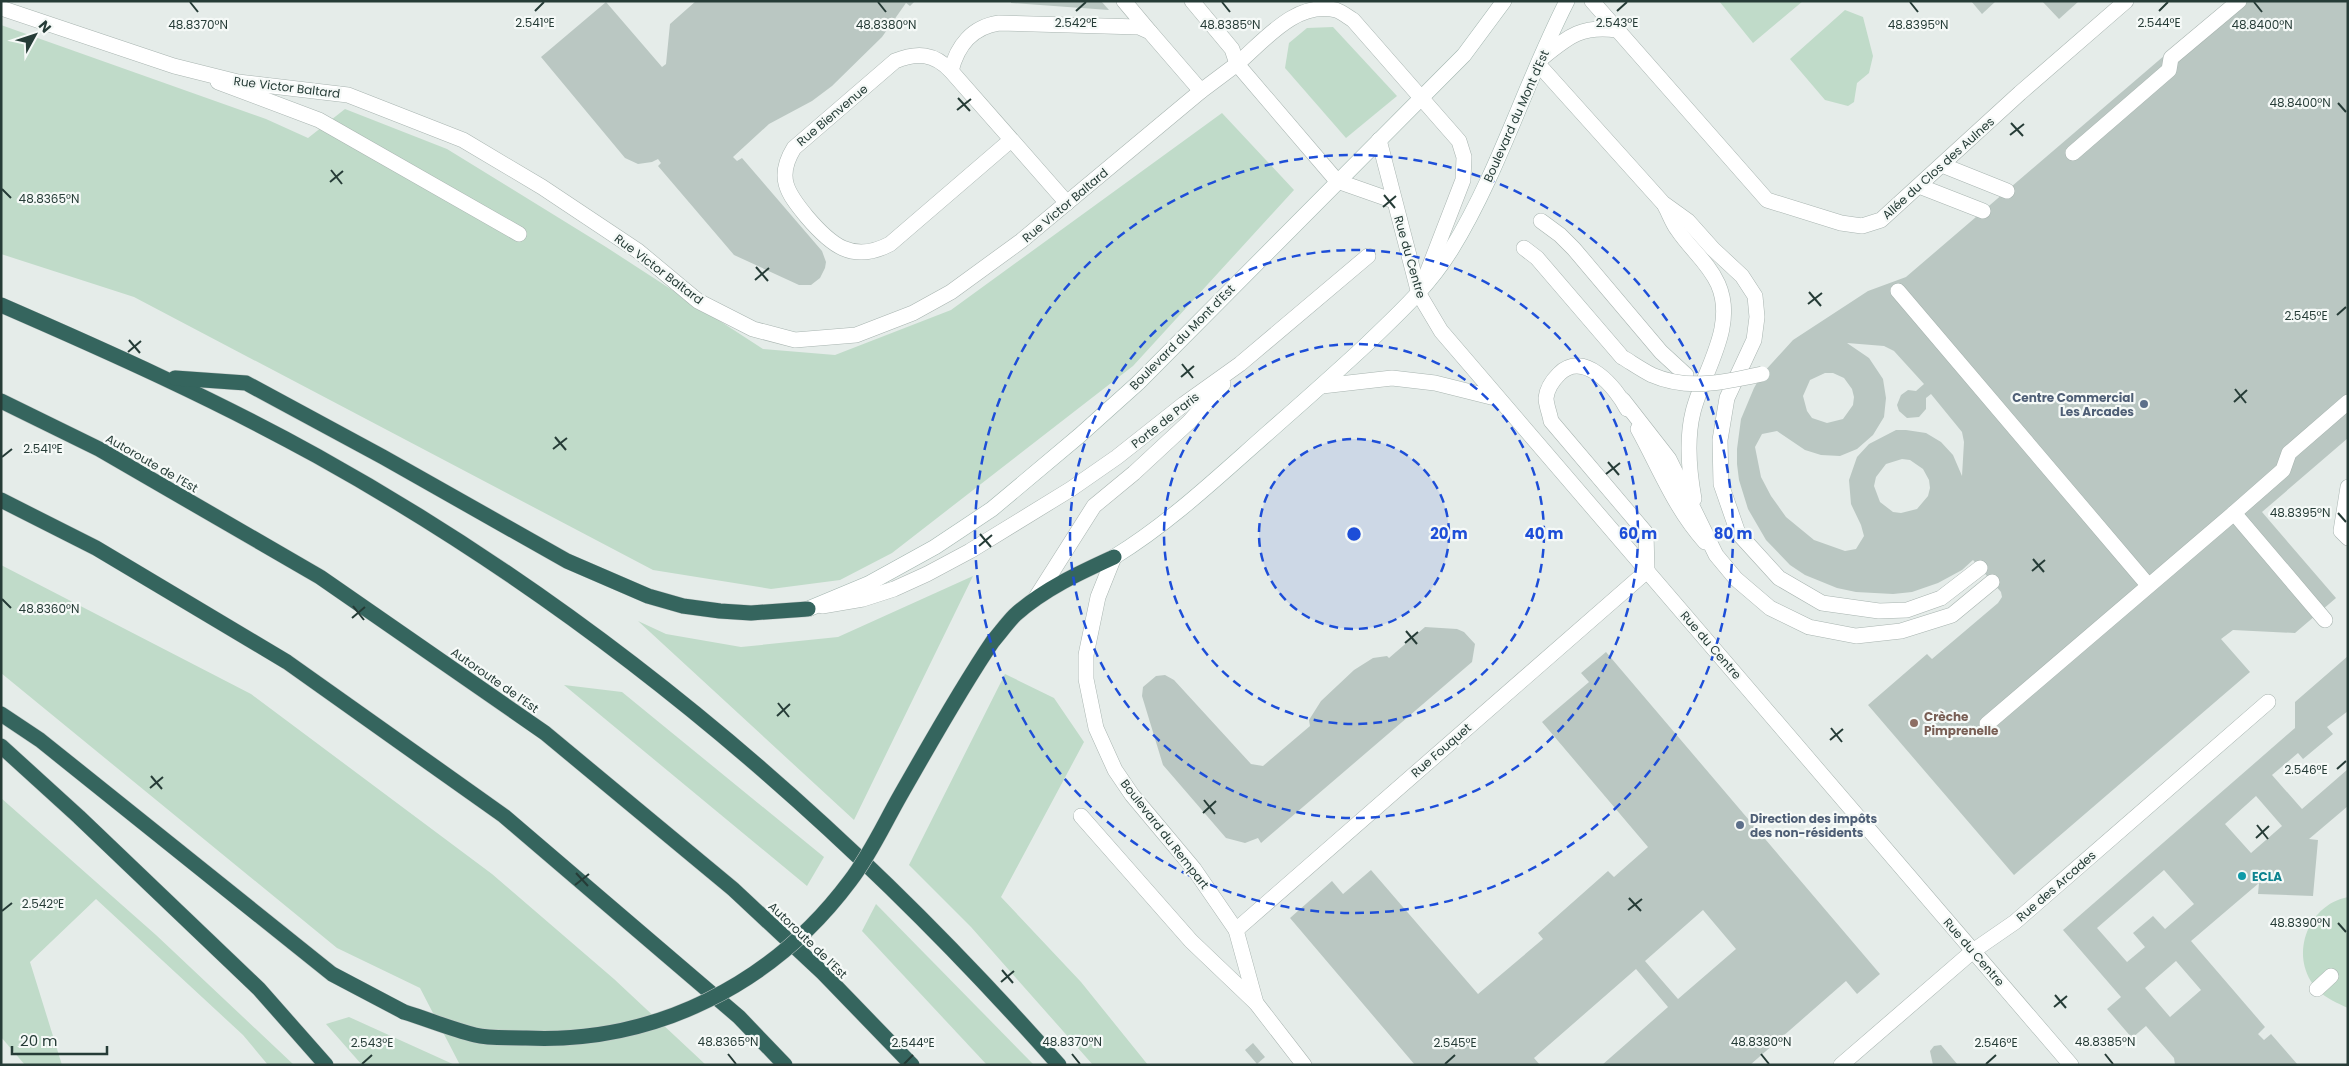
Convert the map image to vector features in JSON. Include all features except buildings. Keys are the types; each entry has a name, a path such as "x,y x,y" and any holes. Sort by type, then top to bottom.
{"highway":[{"path":"1,305 166,377 321,458 530,589 633,665 726,739 836,835 985,982 1059,1065"},
{"path":"166,377 246,383 383,457 567,561 648,596 683,606 751,614 808,609"},
{"name":"Autoroute de l’Est","path":"1,401 99,449 320,576 545,733 733,889 823,974 912,1065"},
{"path":"1,500 96,548 287,662 504,816 739,1017 785,1065"},
{"path":"1,714 40,740 332,974 404,1012 476,1036 557,1040 640,1026 694,1008 749,977 782,954 807,931 851,880 963,685 1014,616 1057,584 1114,557"},
{"path":"1,746 79,816 259,989 326,1065"}],"street":[{"path":"1124,1 1201,91"},
{"path":"1192,1 1232,49 1238,64 1337,181"},
{"name":"Boulevard du Mont d'Est","path":"808,609 868,584 902,566 992,509 1138,383 1464,55 1504,1"},
{"name":"Boulevard du Mont d'Est","path":"1114,557 1157,528 1322,386 1419,294 1450,252 1477,205 1567,1"},
{"name":"Allée du Clos des Aulnes","path":"1592,1 1767,200 1813,216 1862,226 1881,220 2126,1"},
{"path":"2073,153 2169,70 2171,58 2239,1"},
{"name":"Rue Victor Baltard","path":"1,8 174,66 238,82 348,95 463,140 542,187 638,251 698,301 753,329 795,340 856,335 913,313 951,292 1021,241 1201,91 1238,64"},
{"path":"1238,64 1292,16 1309,10 1324,8 1338,10 1353,20 1459,141 1464,157 1463,180 1419,294"},
{"path":"951,71 955,55 972,33 985,25 998,23 1139,27 1150,32"},
{"path":"1617,30 1600,28 1585,30 1570,36 1540,61 1664,204 1688,221 1713,249 1742,276 1755,296 1757,317 1754,340 1727,398 1720,440 1721,484 1738,533 1779,578 1822,603 1879,611 1907,610 1941,598 1980,568"},
{"name":"Rue Bienvenue","path":"1011,140 890,244 879,250 853,251 838,247 824,238 792,198 785,182 785,162 794,148 895,61 908,56 926,55 941,60 1067,203"},
{"path":"174,66 319,120 519,234"},
{"name":"Rue du Centre","path":"1379,140 1419,294 1441,331 2071,1065"},
{"path":"1942,165 2007,191"},
{"name":"Rue du Centre","path":"1337,181 1394,201"},
{"path":"1919,186 1983,211"},
{"path":"1664,204 1677,230 1704,259 1718,285 1724,314 1718,342 1692,413 1689,442 1690,473 1698,516"},
{"path":"1541,221 1560,235 1661,352 1686,375"},
{"path":"1524,248 1537,258 1622,357 1653,375 1688,384 1714,384 1762,374"},
{"path":"1240,364 1368,256"},
{"path":"1898,291 2148,585"},
{"name":"Porte de Paris","path":"808,609 864,599 894,589 970,551 1071,489 1117,457 1184,404 1240,364"},
{"name":"Porte de Paris","path":"1035,599 1094,506 1134,474 1189,422 1240,364"},
{"path":"1647,571 1646,533 1551,421 1546,398 1551,382 1564,369 1581,365 1598,373 1623,400 1669,460 1716,555"},
{"path":"1322,386 1392,378 1435,383 1499,399"},
{"path":"1623,400 1646,443 1664,484 1687,522 1736,579 1770,608 1809,627 1856,636 1901,631 1952,615 1992,582"},
{"path":"1987,724 2283,470 2289,453 2348,402"},
{"path":"2348,487 2341,531 2348,538"},
{"path":"2234,513 2325,620"},
{"name":"Boulevard du Rempart","path":"1114,557 1098,597 1086,655 1086,680 1096,728 1115,770 1132,795 1194,869 1236,930 1256,1003 1304,1065"},
{"name":"Rue Fouquet","path":"1236,930 1647,571"},
{"name":"Rue des Arcades","path":"1841,1065 1973,952 2015,922 2268,702"},
{"path":"1081,816 1191,941 1256,1003"},
{"path":"2317,989 2331,976"}],"green space":[{"path":"1719,1 1803,1 1753,43"},
{"path":"1845,10 1863,17 1873,56 1869,73 1857,83 1854,102 1848,106 1825,100 1790,59"},
{"path":"1,25 266,119 308,138 345,109 447,149 606,247 763,349 835,355 951,310 1222,113 1294,190 1133,366 892,553 840,580 771,589 653,570 134,297 1,254"},
{"path":"1333,27 1397,96 1346,138 1285,68 1289,43 1307,28"},
{"path":"1,565 251,694 492,874 614,979 706,1065 460,1065 420,988 337,948 1,673"},
{"path":"973,576 854,820 638,621 666,634 741,647 838,637"},
{"path":"1005,674 1054,698 1084,742 1001,897 1081,982 1148,1065 1093,1065 971,927 909,865"},
{"path":"564,685 622,692 824,857 807,886"},
{"path":"1,798 156,935 294,1065 268,1065 243,1035 96,899 30,962 62,1065 25,1065 1,1037"},
{"path":"2348,897 2348,1008 2318,990 2309,977 2304,964 2303,949 2306,935 2312,922 2321,911 2333,902"},
{"path":"876,904 1034,1065 987,1065 862,931"},
{"path":"349,1017 455,1065 362,1065 326,1024"}],"place":[{"name":"Centre Commercial Les Arcades","path":"2144,404"},
{"name":"Crèche Pimprenelle","path":"1914,723"},
{"name":"Direction des impôts des non-résidents","path":"1740,825"},
{"name":"ECLA","path":"2242,876"}]}
